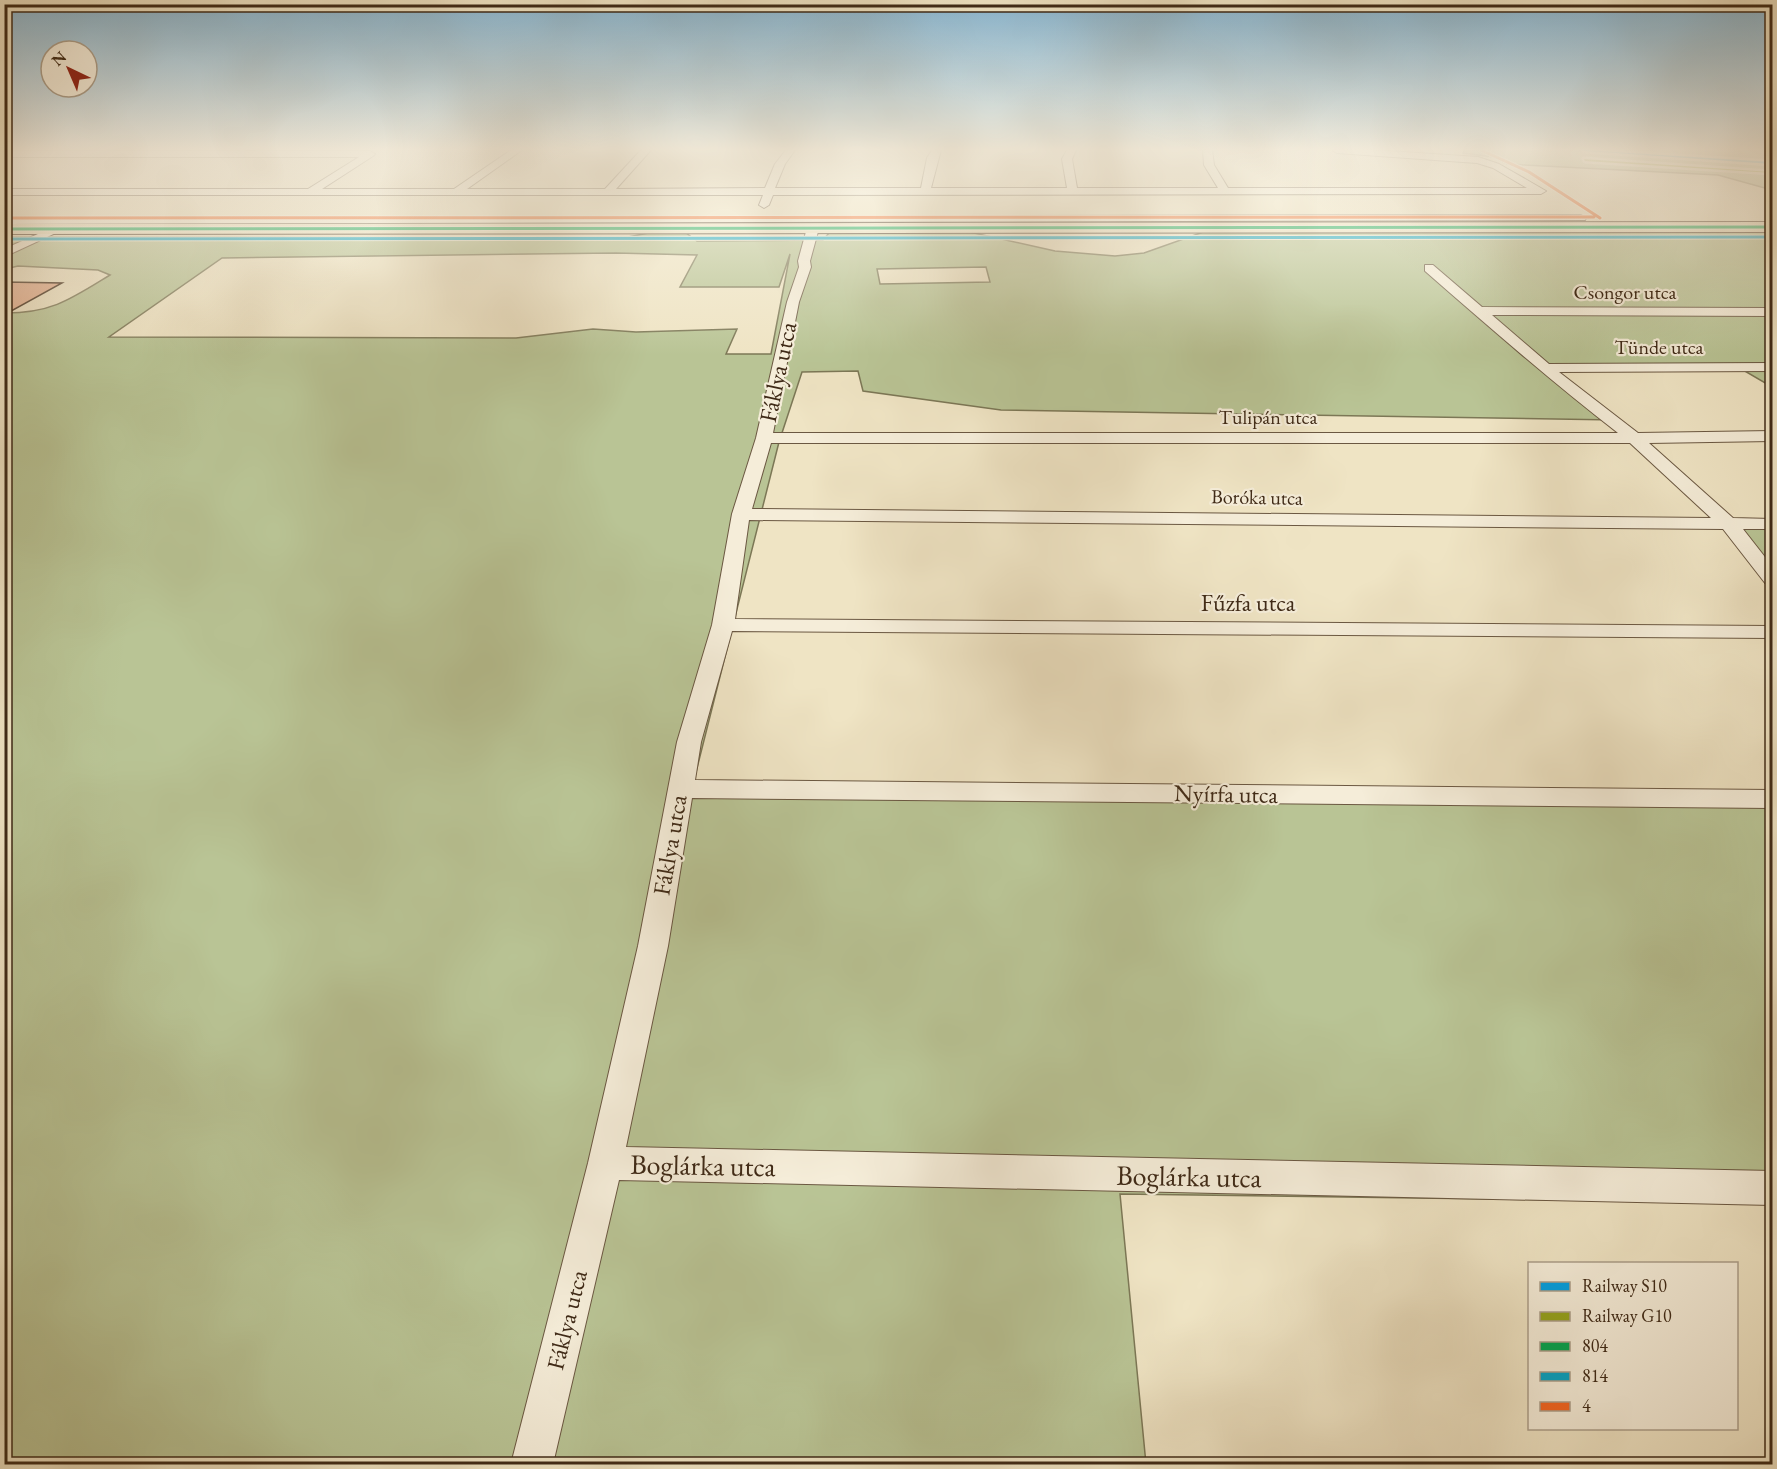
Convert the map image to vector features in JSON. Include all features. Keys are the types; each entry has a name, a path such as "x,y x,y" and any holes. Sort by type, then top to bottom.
{"main road":[{"path":"4,229 260,224 760,224 813,228 1420,222 1594,227 1773,226"}],"street":[{"path":"4,221 260,224 268,219"},
{"path":"761,219 760,224 1420,222 1559,219"},
{"path":"1582,219 1594,227"},
{"name":"Fáklya utca","path":"532,1464 605,1164 653,946 688,742 723,625 741,514 764,438 793,302 805,267 804,261 813,228"},
{"path":"4,254 56,229"},
{"path":"1428,268 1545,368 1634,438 1729,524 1773,579"},
{"name":"Csongor utca","path":"1478,311 1773,312"},
{"name":"Tünde utca","path":"1545,368 1773,367"},
{"name":"Tulipán utca","path":"764,438 1773,436"},
{"name":"Boróka utca","path":"741,514 1773,524"},
{"name":"Fűzfa utca","path":"723,625 1773,632"},
{"name":"Nyírfa utca","path":"680,789 1773,799"},
{"name":"Boglárka utca","path":"605,1164 1773,1188"}],"green space":[{"path":"659,231 686,233 697,241 823,240 829,233 965,231 1055,251 1115,256 1144,253 1206,231 1772,231 1772,387 1738,367 1550,365 1615,420 1001,410 863,391 858,371 802,372 779,442 690,796 1772,800 1772,1203 1120,1194 1146,1464 5,1464 5,313 49,307 84,291 110,275 98,270 18,266 5,269 5,237 628,237","holes":["616,253 697,255 680,287 779,287 790,254 771,354 726,354 737,329 636,332 593,329 516,338 109,337 222,258","986,267 990,282 880,284 877,269"]},
{"path":"1729,524 1772,525 1772,579 1767,574"}],"building":[{"path":"4,282 62,283 4,315"}],"transit line":[{"name":"804","path":"4,229 1772,227"},
{"name":"814","path":"4,239 1772,237"}]}
